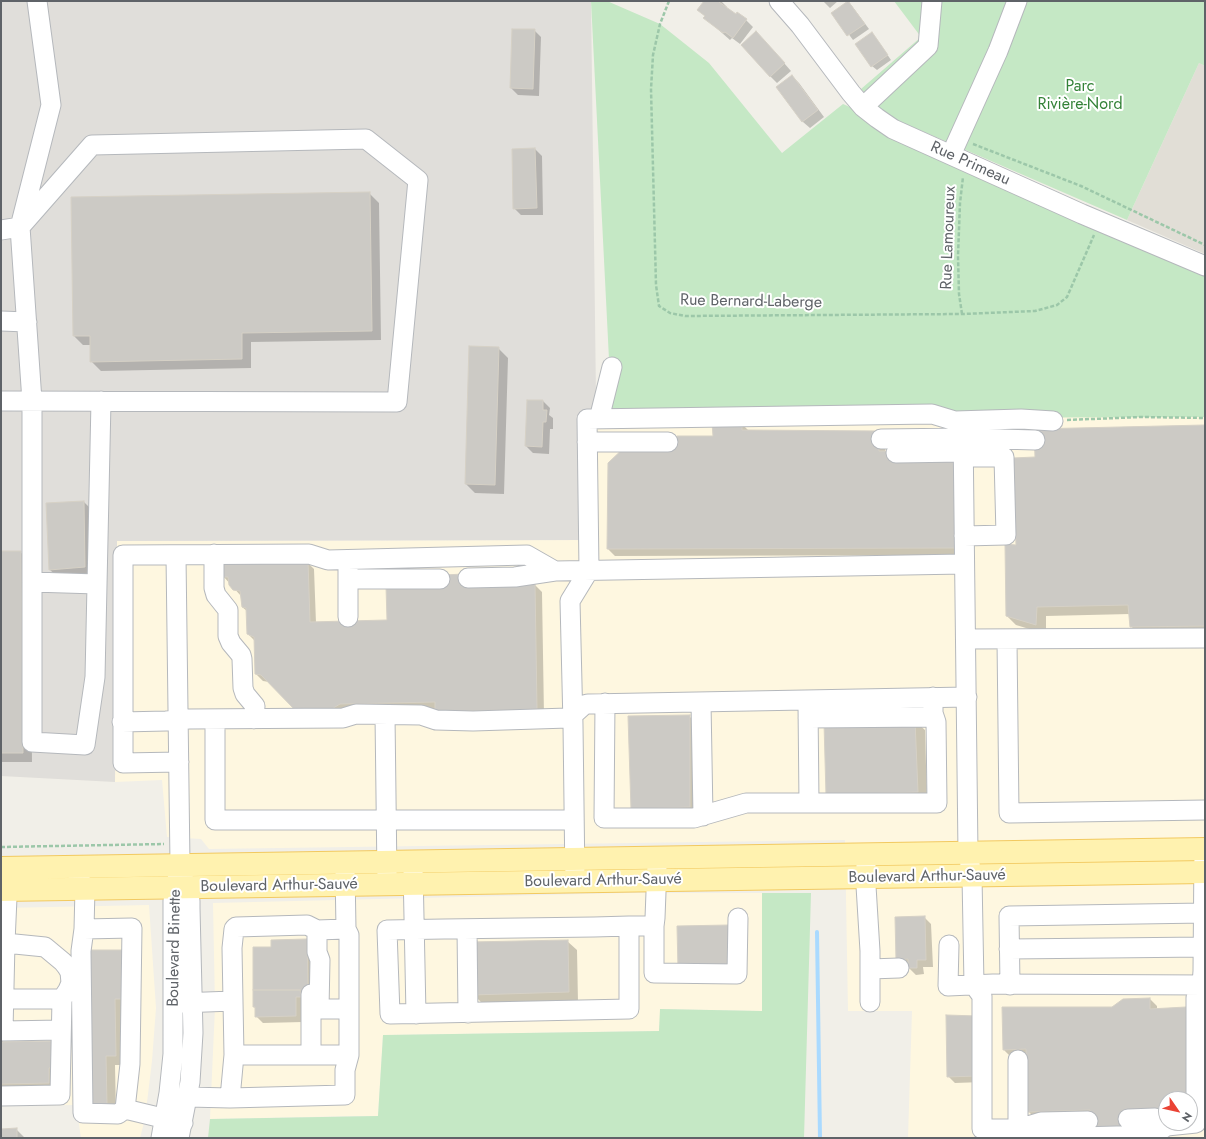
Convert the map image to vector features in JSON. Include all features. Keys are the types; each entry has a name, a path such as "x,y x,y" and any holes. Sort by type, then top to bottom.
{"main road":[{"name":"Boulevard Arthur-Sauvé","path":"4,868 180,864 1205,849"},
{"name":"Boulevard Arthur-Sauvé","path":"4,890 85,889 181,895 387,884 1205,872"}],"street":[{"path":"37,1 50,105 20,227 32,401 32,742 86,745 95,677 101,401"},
{"name":"Rue Primeau","path":"779,1 800,25 863,107 893,129 961,154 1100,222 1205,266"},
{"path":"863,107 928,46 932,1"},
{"path":"961,154 1017,1"},
{"path":"1,230 20,227 92,145 366,138 418,180 397,402 1,401"},
{"path":"1,321 27,322"},
{"path":"606,419 612,367"},
{"path":"575,882 570,601 589,570 587,419 932,414 955,421 1053,421"},
{"path":"745,426 758,426 775,416"},
{"path":"606,419 631,430 707,430"},
{"path":"955,421 962,426 964,449 968,853 972,876 974,985 982,996 982,1130 1018,1129 1041,1122 1088,1121"},
{"path":"881,439 964,449 1004,457 1006,534 964,536"},
{"path":"896,453 964,449 1035,440"},
{"path":"587,442 668,442"},
{"path":"179,762 123,764 123,555 176,556 214,554 309,554 328,560 527,555 555,571"},
{"path":"214,554 214,588 216,595 228,610 228,636 231,643 241,655 243,688 245,694 254,706 254,719"},
{"name":"Boulevard Binette","path":"176,556 181,895 192,1002 191,1059 188,1097 181,1131"},
{"path":"348,559 348,617"},
{"path":"468,578 515,577 555,571 589,570 964,564"},
{"path":"348,579 440,579"},
{"path":"32,582 97,584"},
{"path":"966,639 1205,638"},
{"path":"1007,640 1009,812 1205,810"},
{"path":"808,709 933,697 967,697"},
{"path":"605,703 604,818 694,818 746,803 937,802 936,722 934,717 933,697"},
{"path":"122,722 215,719 343,718 356,714 421,715 436,720 473,721 565,718 573,715 584,705 605,703 701,702 934,717"},
{"path":"701,702 703,816"},
{"path":"808,709 809,803"},
{"path":"385,714 387,884"},
{"path":"215,719 216,820 574,820"},
{"path":"1200,1111 1196,998 1204,985 1205,849"},
{"path":"866,854 870,1002"},
{"path":"654,973 654,926 656,918 657,858"},
{"path":"413,861 416,1014"},
{"path":"188,1097 230,1098 345,1096 345,1070 349,1055 349,935 346,929 345,862"},
{"path":"78,866 78,875 85,889 84,929 81,951 83,1113 118,1114 125,1109 130,1064 132,928 84,929"},
{"path":"4,868 2,1031 61,1030"},
{"name":"Boulevard Binette","path":"161,1138 173,1054 174,1004 181,895"},
{"path":"1010,984 1009,916 1204,913"},
{"path":"629,973 737,974 738,918"},
{"path":"230,1098 234,1055 233,932 235,928 308,925 317,930 346,929"},
{"path":"629,926 629,1009 390,1014 387,930 467,928 629,926 654,926"},
{"path":"467,928 468,1013"},
{"path":"317,930 317,952 320,960 319,1008 349,1009"},
{"path":"1,1096 60,1095 62,999 71,983 70,972 63,962 45,947 3,943"},
{"path":"949,945 948,986 1010,984 1204,985"},
{"path":"1009,949 1204,947"},
{"path":"311,1055 311,966 317,952"},
{"path":"870,969 899,968"},
{"path":"3,999 62,999"},
{"path":"174,1004 233,1001"},
{"path":"234,1055 349,1055"},
{"path":"1018,1060 1018,1129"},
{"path":"125,1109 164,1119 181,1131"},
{"path":"1128,1119 1155,1118 1158,1120"},
{"path":"1018,1129 1044,1138 1153,1135 1159,1131"}],"path":[{"name":"Rue Bernard-Laberge","path":"669,1 660,24 653,55 651,89 656,285 659,306 670,313 685,316 962,314 1035,311 1057,305 1067,297 1100,222"},
{"name":"Rue Primeau","path":"961,154 974,144 1081,186 1205,245"},
{"name":"Rue Lamoureux","path":"961,154 958,256 959,294 962,314"},
{"path":"1053,421 1142,417 1205,418"},
{"path":"1,847 168,844"}],"shaded area":[{"path":"1,1 591,1 596,397 594,408 598,540 117,541 115,782 1,776"},
{"path":"1199,63 1205,66 1205,254 1127,220"},
{"path":"594,408 1205,414 1205,1138 908,1138 912,1011 848,1011 845,840 209,849 201,839 167,837 162,780 115,782 117,541 598,540"},
{"path":"626,893 762,893 762,1011 661,1009 659,1031 383,1035 378,1116 210,1119 215,1007 213,903"},
{"path":"149,905 156,1008 152,1061 145,1119 140,1138 81,1138 76,1105 1,1106 1,908"}],"green space":[{"path":"591,1 607,1 660,24 709,63 782,153 843,104 1205,263 1205,417 612,419"},
{"name":"Parc Rivière-Nord","path":"894,1 1205,1 1205,66 1199,63 1127,220 885,115 861,89 921,37"},
{"path":"762,893 811,893 804,1138 208,1138 210,1119 378,1116 383,1035 659,1031 660,1009 762,1011"}],"building":[{"path":"704,1 720,1 719,2 736,14 737,12 747,19 733,38 725,32 723,33 703,18 705,16 697,10"},
{"path":"848,1 865,24 847,36 831,13"},
{"path":"512,29 535,29 533,89 510,88"},
{"path":"756,31 785,63 770,77 741,45"},
{"path":"872,32 888,55 871,67 855,44"},
{"path":"792,75 818,110 802,122 776,87"},
{"path":"535,148 537,208 513,209 512,149"},
{"path":"370,192 372,331 242,333 242,359 90,362 90,336 73,336 71,197"},
{"path":"469,346 499,347 495,485 465,484"},
{"path":"527,400 543,400 543,410 547,410 546,422 543,422 542,447 525,446"},
{"path":"742,422 742,430 879,431 879,451 892,451 955,462 955,548 607,549 608,463 627,445 678,444 677,436 713,436 712,423"},
{"path":"1205,425 1205,626 1130,627 1128,605 1037,607 1036,625 1006,616 1005,544 1016,545 1013,458 1035,457 1034,429"},
{"path":"84,501 85,567 49,570 46,503"},
{"path":"1,551 21,551 23,753 1,753"},
{"path":"308,561 310,622 387,620 386,586 444,575 464,574 464,584 535,584 537,709 435,712 435,702 340,704 330,710 295,710 261,675 255,674 254,637 247,634 246,608 242,607 240,591 233,590 229,585 228,577 222,577 222,563"},
{"path":"690,715 690,807 631,809 628,716"},
{"path":"915,720 918,792 826,795 824,723"},
{"path":"925,916 926,960 917,960 917,968 908,968 908,959 896,960 895,917"},
{"path":"730,925 731,967 678,968 677,926"},
{"path":"307,939 308,990 253,990 253,947 271,947 271,940"},
{"path":"568,940 569,992 472,995 471,942"},
{"path":"83,950 125,950 125,999 115,999 116,1056 106,1056 107,1105 85,1105"},
{"path":"253,990 300,990 301,997 296,997 296,1016 255,1017 255,1007 253,1007"},
{"path":"1150,998 1150,1009 1186,1007 1188,1091 1158,1091 1158,1111 1123,1110 1123,1127 1091,1128 1090,1110 1028,1112 1026,1049 1003,1050 1002,1007 1112,1007 1123,999"},
{"path":"946,1015 977,1016 977,1076 947,1077"},
{"path":"54,1041 54,1067 49,1068 49,1083 1,1084 1,1042"},
{"path":"17,1128 17,1138 1,1138 1,1129"}],"waterway":[{"path":"817,932 820,1138"}]}
